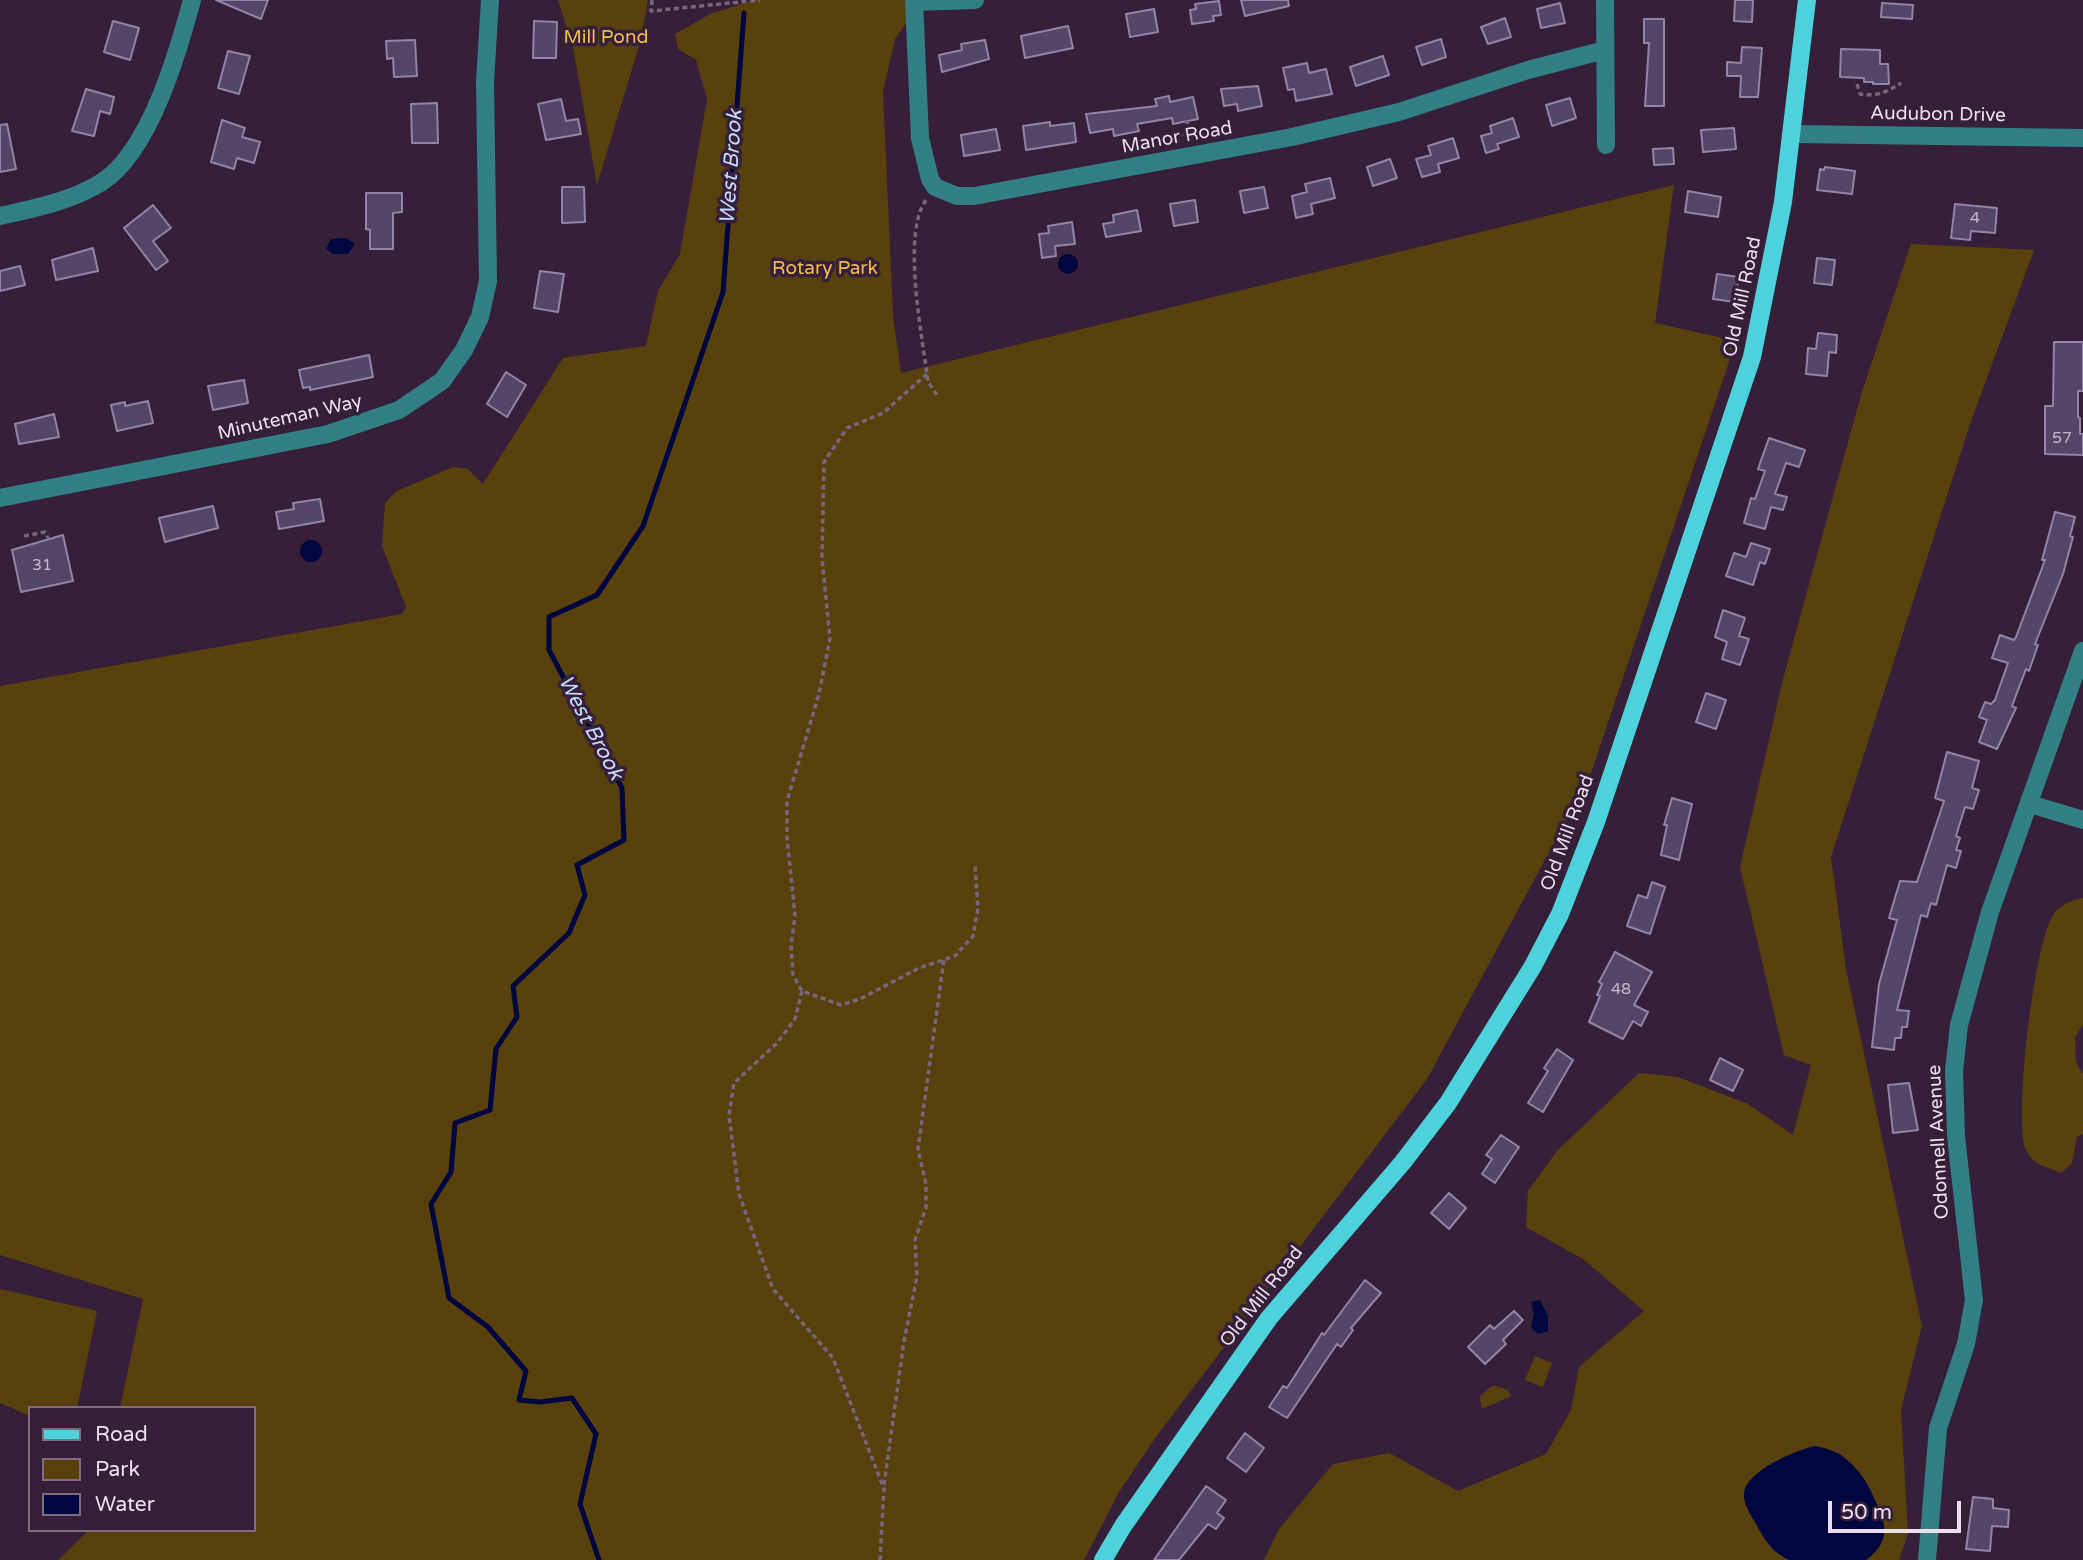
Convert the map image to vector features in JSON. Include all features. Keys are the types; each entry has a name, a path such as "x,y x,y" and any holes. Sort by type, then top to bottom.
{"main road":[{"name":"Old Mill Road","path":"1103,1560 1123,1526 1269,1318 1441,1113 1548,940 1597,818 1677,575 1742,392 1768,291 1792,134 1807,0"}],"street":[{"path":"0,216 68,198 103,181 118,170 158,103 192,0"},
{"name":"Minuteman Way","path":"0,498 328,434 399,410 442,381 464,350 480,317 488,281 485,82 490,0"},
{"path":"935,187 930,179 920,138 914,1 975,0"},
{"path":"1605,0 1606,145"},
{"name":"Manor Road","path":"935,187 957,196 974,196 1279,140 1399,112 1528,69 1605,50"},
{"name":"Audubon Drive","path":"1792,134 2083,138"},
{"name":"Odonnell Avenue","path":"1927,1560 1938,1428 1966,1344 1974,1300 1958,1181 1955,1051 1983,934 2083,651"},
{"path":"2030,804 2083,820"}],"path":[{"path":"652,0 651,11 760,0"},
{"path":"1857,84 1860,94 1867,95 1882,94 1901,83"},
{"path":"1162,137 1185,134 1188,129 1186,121"},
{"path":"935,187 918,211 914,260 928,383 939,398"},
{"path":"927,374 883,413 847,428 824,462 822,559 830,638 819,694 787,801 787,837 795,916 791,945 793,975 802,991 841,1004 954,956 973,936 978,908 975,866"},
{"path":"24,536 46,532 48,538"},
{"path":"880,1560 884,1489 904,1341 917,1276 915,1240 926,1207 926,1184 918,1149 944,959"},
{"path":"802,991 795,1019 783,1035 734,1083 729,1115 740,1194 773,1289 833,1358 884,1489"}],"green space":[{"name":"Mill Pond","path":"558,0 648,0 641,39 597,185 573,47"},
{"name":"Rotary Park","path":"755,0 923,0 895,39 883,91 893,316 901,373 1674,185 1655,323 1736,341 1590,776 1427,1079 1156,1437 1119,1492 1084,1560 58,1560 87,1532 256,1532 256,1406 120,1406 143,1299 0,1255 0,686 402,614 406,607 382,546 385,503 397,491 453,467 468,469 483,484 563,358 646,346 658,291 680,254 707,99 696,60 678,49 675,34 710,14"},
{"path":"1911,244 2034,250 1970,424 1831,857 1846,969 1922,1326 1901,1410 1908,1534 1899,1560 1866,1560 1883,1539 1881,1515 1841,1454 1815,1446 1745,1504 1773,1550 1789,1560 1264,1560 1279,1529 1333,1464 1389,1453 1458,1491 1546,1454 1571,1410 1579,1367 1644,1311 1583,1259 1526,1227 1528,1191 1557,1151 1639,1073 1678,1077 1748,1104 1793,1135 1811,1065 1784,1055 1740,867 1783,679 1861,395"},
{"path":"2083,898 2083,1025 2075,1037 2076,1062 2083,1074 2083,1134 2077,1137 2072,1163 2061,1173 2036,1162 2026,1150 2022,1104 2024,1069 2033,991 2047,929 2058,909"},
{"path":"0,1289 97,1311 77,1406 28,1406 28,1415 0,1403"},
{"path":"1535,1356 1552,1363 1543,1387 1525,1380"},
{"path":"1493,1385 1508,1390 1511,1396 1482,1409 1480,1396"}],"water":[{"path":"346,238 355,244 348,254 333,254 326,249 331,239"},
{"path":"1068,254 1075,257 1078,264 1075,271 1068,274 1061,271 1058,264 1061,257"},
{"path":"311,540 319,543 322,551 319,559 311,562 303,559 300,551 303,543"},
{"path":"1540,1300 1548,1316 1548,1331 1538,1334 1531,1327 1534,1314 1531,1302"},
{"path":"1815,1446 1847,1460 1862,1476 1874,1496 1884,1535 1874,1554 1866,1560 1789,1560 1778,1554 1770,1545 1748,1509 1744,1493 1753,1477 1785,1457"}],"building":[{"path":"216,0 268,0 261,19"},
{"path":"1241,0 1288,0 1289,6 1245,16"},
{"path":"1735,0 1753,0 1752,22 1734,21"},
{"path":"1219,1 1221,15 1213,16 1214,21 1192,24 1190,10 1196,9 1195,4"},
{"path":"1560,3 1565,23 1541,28 1537,9"},
{"path":"1882,3 1913,5 1912,19 1881,17"},
{"path":"1154,9 1158,32 1130,37 1126,14"},
{"path":"1505,18 1511,37 1488,44 1481,27"},
{"path":"1644,19 1664,19 1664,106 1645,106 1649,43 1644,43"},
{"path":"113,21 139,28 130,60 104,52"},
{"path":"534,21 557,22 556,58 533,58"},
{"path":"1068,26 1073,48 1025,58 1021,36"},
{"path":"1441,39 1446,57 1422,65 1416,47"},
{"path":"415,40 417,76 394,77 393,58 387,59 386,41"},
{"path":"985,40 989,59 942,72 939,55 962,50 961,44"},
{"path":"1742,47 1762,48 1758,97 1740,97 1741,76 1727,76 1727,62 1741,63"},
{"path":"1841,49 1880,50 1880,64 1888,64 1889,84 1864,82 1864,78 1840,77"},
{"path":"228,51 250,56 239,94 218,88"},
{"path":"1383,56 1389,75 1356,86 1350,67"},
{"path":"1307,63 1309,73 1326,69 1332,94 1296,101 1294,89 1288,90 1283,68"},
{"path":"1258,86 1262,106 1238,111 1237,104 1224,106 1221,89"},
{"path":"86,89 114,97 110,114 100,111 94,136 72,131"},
{"path":"1169,96 1170,102 1193,97 1198,119 1173,124 1172,118 1137,124 1139,131 1114,136 1113,129 1090,133 1086,114 1157,106 1155,99"},
{"path":"1570,98 1576,118 1552,126 1546,105"},
{"path":"561,99 566,121 578,119 581,134 546,140 538,104"},
{"path":"437,103 438,143 412,143 411,104"},
{"path":"1513,118 1519,137 1497,144 1499,149 1486,153 1481,136 1492,133 1490,126"},
{"path":"222,120 245,128 242,137 260,142 254,163 237,158 234,169 211,162"},
{"path":"1050,122 1050,126 1074,123 1076,142 1026,150 1023,126"},
{"path":"7,124 16,169 0,172 0,125"},
{"path":"1734,128 1736,149 1703,152 1701,130"},
{"path":"996,129 1000,150 964,156 961,135"},
{"path":"1453,138 1459,158 1438,164 1440,172 1422,177 1416,159 1431,155 1428,146"},
{"path":"1673,148 1674,164 1654,165 1653,149"},
{"path":"1390,159 1397,178 1373,186 1367,167"},
{"path":"1825,167 1855,171 1852,194 1817,190 1820,169 1824,170"},
{"path":"1330,178 1335,198 1311,204 1313,214 1296,218 1292,196 1307,192 1305,184"},
{"path":"562,187 584,187 585,222 562,223"},
{"path":"1264,187 1268,208 1244,213 1240,191"},
{"path":"1688,191 1721,197 1718,217 1685,212"},
{"path":"366,193 402,193 402,212 393,213 393,249 370,249 370,230 366,229"},
{"path":"1195,200 1198,222 1174,226 1170,204"},
{"path":"1955,204 1997,208 1995,233 1971,231 1970,240 1951,238"},
{"path":"153,205 171,228 153,241 168,261 156,270 124,228"},
{"path":"1137,210 1141,231 1106,237 1103,224 1114,222 1113,215"},
{"path":"1072,222 1075,244 1055,246 1056,256 1042,258 1039,234 1049,233 1048,226"},
{"path":"93,248 98,271 56,280 52,260"},
{"path":"1817,258 1835,260 1832,285 1814,283"},
{"path":"20,266 25,285 0,291 0,271"},
{"path":"540,271 564,274 558,312 534,308"},
{"path":"1717,274 1739,277 1735,302 1713,299"},
{"path":"1818,333 1837,335 1836,353 1829,352 1827,376 1806,374 1808,348 1816,349"},
{"path":"2054,342 2083,342 2083,391 2078,391 2078,417 2080,434 2083,434 2083,455 2045,454 2045,406 2053,406"},
{"path":"369,355 373,377 310,390 310,387 303,388 299,370"},
{"path":"506,372 526,385 507,417 487,404"},
{"path":"244,380 248,403 213,410 208,386"},
{"path":"148,401 153,423 117,431 111,405 125,402 125,406"},
{"path":"54,414 59,437 19,444 15,424"},
{"path":"1769,438 1805,450 1799,467 1786,463 1775,494 1787,497 1783,510 1771,507 1765,529 1744,523 1751,498 1755,499 1765,471 1758,469"},
{"path":"320,499 324,521 279,529 276,512 294,509 293,503"},
{"path":"213,506 218,528 165,542 159,518"},
{"path":"2055,512 2075,517 2070,536 2073,537 2063,574 2035,644 2038,645 2029,671 2026,669 2012,706 2016,708 1997,749 1979,742 1987,720 1979,717 1985,702 1991,704 1995,700 2008,663 1992,658 2000,635 2014,640 2016,637 2045,560 2042,560"},
{"path":"63,535 73,581 21,592 12,550"},
{"path":"1751,543 1770,549 1765,564 1760,562 1753,585 1726,576 1734,553 1746,557"},
{"path":"1723,610 1745,618 1739,636 1749,639 1740,665 1722,659 1727,642 1715,637"},
{"path":"1706,693 1726,700 1716,729 1696,722"},
{"path":"1947,752 1979,761 1972,788 1979,790 1973,809 1965,807 1956,836 1960,838 1956,850 1961,851 1956,868 1947,865 1936,905 1931,903 1927,917 1921,915 1897,1010 1909,1011 1907,1027 1902,1027 1901,1038 1895,1038 1894,1050 1872,1047 1879,984 1897,920 1889,918 1900,881 1917,882 1944,801 1935,798"},
{"path":"1672,798 1692,804 1679,860 1661,855 1667,825 1664,825"},
{"path":"1652,882 1665,887 1650,934 1627,926 1638,895 1647,898"},
{"path":"1615,952 1652,972 1634,1005 1648,1012 1641,1026 1633,1021 1623,1039 1589,1022 1600,996 1597,995 1602,984 1599,982"},
{"path":"1557,1049 1573,1060 1543,1112 1528,1103 1548,1071 1544,1068"},
{"path":"1720,1058 1743,1070 1733,1091 1710,1080"},
{"path":"1909,1083 1918,1130 1893,1133 1888,1085"},
{"path":"1501,1135 1519,1147 1495,1183 1482,1174 1492,1159 1486,1155"},
{"path":"1449,1193 1466,1208 1449,1229 1431,1213"},
{"path":"1365,1280 1381,1293 1351,1328 1353,1330 1341,1347 1337,1344 1287,1418 1269,1407 1283,1386 1287,1388 1322,1333 1324,1335"},
{"path":"1514,1311 1523,1320 1503,1340 1506,1344 1485,1364 1468,1347 1490,1325 1494,1329"},
{"path":"1245,1433 1264,1448 1246,1472 1227,1458"},
{"path":"1206,1486 1226,1500 1217,1513 1224,1518 1216,1529 1208,1524 1179,1560 1154,1560"},
{"path":"1973,1497 1993,1499 1993,1508 2009,1510 2008,1527 1992,1526 1990,1551 1966,1549"}],"waterway":[{"name":"West Brook","path":"599,1560 580,1504 596,1434 572,1398 540,1402 519,1400 526,1371 488,1327 449,1298 431,1204 451,1172 455,1123 490,1110 496,1049 517,1017 513,986 569,933 585,895 577,865 624,840 622,788 549,650 549,617 597,595 643,526 723,292 744,13"}]}
